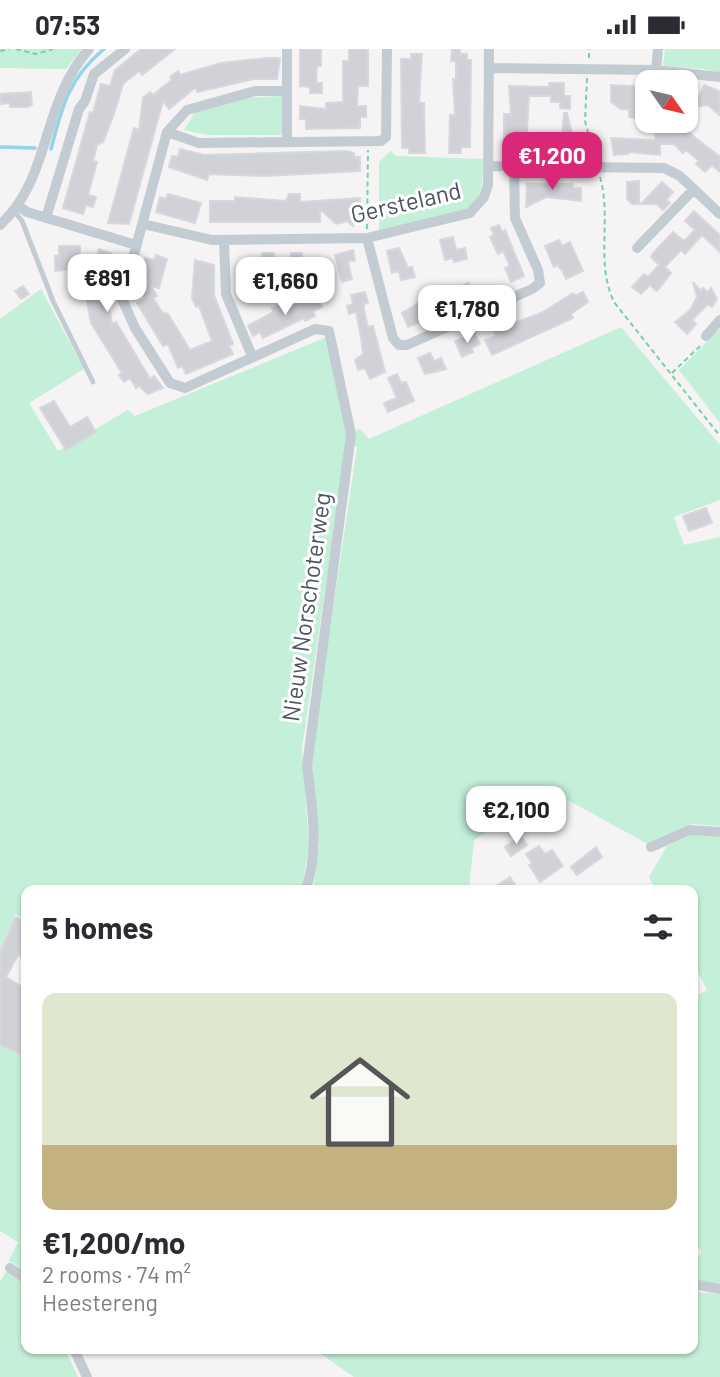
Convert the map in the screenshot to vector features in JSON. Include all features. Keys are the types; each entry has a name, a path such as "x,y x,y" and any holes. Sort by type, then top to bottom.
{"street":[{"path":"0,225 16,209 34,176 57,100 74,66 89,49"},
{"path":"46,218 79,109 85,101 94,74 125,49"},
{"path":"287,49 287,141"},
{"path":"167,132 200,143 381,141 386,137 387,49"},
{"name":"Gersteland","path":"142,223 224,240 367,238 470,213 484,198 489,166 489,49"},
{"path":"489,68 656,70 658,49"},
{"path":"698,75 720,77"},
{"path":"224,240 226,294 252,356 185,388 170,383 135,328 122,299 167,132 187,110 255,91 288,91"},
{"path":"489,166 664,168 680,176 720,214"},
{"path":"367,238 393,338 399,345 407,345 532,289 540,283 538,271 515,218 514,168"},
{"path":"637,248 694,189"},
{"path":"16,209 136,245"},
{"path":"706,335 720,320"},
{"name":"Nieuw Norschoterweg","path":"252,356 315,330 329,331 351,434 307,766 313,813 311,864 306,885"},
{"path":"651,847 690,830 720,832"},
{"path":"10,1268 21,1276"},
{"path":"698,1285 720,1289"},
{"path":"76,1354 88,1377"}],"lane":[{"path":"16,209 49,292 93,382"}],"path":[{"path":"0,51 9,49"},
{"path":"16,49 36,54 53,49"},
{"path":"588,68 585,121 605,208 604,270 609,292 681,389 720,436"},
{"path":"367,238 368,142"},
{"path":"671,373 676,372 704,342 706,335"}],"green space":[{"path":"0,49 82,49 66,69 0,68"},
{"path":"665,49 720,49 720,73 663,66"},
{"path":"282,96 282,135 208,135 184,130 195,112 244,98"},
{"path":"391,151 396,156 483,159 482,184 478,196 471,206 452,215 379,230 379,162"},
{"path":"41,289 84,369 29,403 58,451 128,410 135,416 327,337 348,430 302,749 309,848 302,885 21,885 21,917 15,914 1,947 12,953 0,979 0,319"},
{"path":"621,327 720,445 720,500 674,517 684,545 720,537 720,826 692,824 648,844 564,798 544,793 474,840 470,885 314,885 319,847 310,764 357,447 353,446 354,431 360,429 369,439"},
{"path":"720,330 720,423 679,370"},
{"path":"691,835 720,837 720,1285 698,1282 698,1257 702,1251 698,1247 698,995 707,990 698,973 698,885 653,885 649,877 667,846"},
{"path":"0,1029 21,1040 21,1269 9,1260 18,1242 0,1231"},
{"path":"7,1270 21,1279 21,1354 67,1354 78,1377 0,1377 0,1282"},
{"path":"698,1292 720,1294 720,1377 354,1377 321,1354 698,1354"}],"building":[{"path":"141,49 175,49 142,75 139,71 123,84 114,114 103,142 97,145 93,161 97,162 88,195 96,197 93,207 86,205 83,214 63,208 90,112 93,113 101,84 110,86 115,70"},
{"path":"300,49 321,49 321,66 317,66 316,83 322,83 322,93 310,93 310,87 300,86"},
{"path":"349,49 368,49 368,86 358,86 357,106 366,106 366,117 360,117 360,128 306,129 306,119 300,119 300,106 326,109 326,103 343,102 343,61 349,61"},
{"path":"452,49 460,49 460,54 467,54 467,60 471,60 470,147 461,147 461,153 449,153 450,115 455,115 453,79 456,79 456,61 451,61"},
{"path":"411,54 422,54 419,103 424,103 425,153 409,153 409,148 402,148 401,59 411,59"},
{"path":"280,58 277,79 254,79 197,92 196,87 169,109 163,101 129,224 108,223 134,128 139,130 143,98 150,92 153,95 172,80 170,77 178,71 180,75 221,63"},
{"path":"549,83 564,83 564,96 570,96 570,109 560,108 560,102 551,102 551,96 529,96 527,131 520,131 520,150 504,150 504,114 511,114 509,86 549,87"},
{"path":"611,85 635,86 635,118 629,117 629,109 621,109 611,102"},
{"path":"704,85 719,91 720,116 708,105 698,106 698,97"},
{"path":"31,92 32,105 28,107 0,104 0,94"},
{"path":"564,113 567,113 575,147 565,147 565,151 536,151 536,134 562,135"},
{"path":"655,133 689,133 720,157 720,172 712,165 705,172 696,164 699,161 686,150 683,153 674,144 660,144 660,155 628,152 614,155 611,138 655,140"},
{"path":"180,149 204,155 347,151 354,153 354,157 360,157 360,171 265,176 209,174 207,180 169,167 172,156 178,157"},
{"path":"639,181 639,204 632,204 627,199 627,182"},
{"path":"662,182 673,192 666,200 670,203 663,210 657,204 641,204"},
{"path":"527,184 573,184 573,188 581,188 581,201 546,197 526,207"},
{"path":"168,194 201,203 195,223 156,212 160,197 166,199"},
{"path":"289,194 300,194 300,202 360,198 360,209 353,209 353,226 347,221 336,224 320,209 320,222 210,222 210,201 235,201 235,197 286,201"},
{"path":"694,211 720,235 720,252 702,235 685,254 681,250 665,267 671,273 657,291 650,285 641,294 632,287 644,274 648,277 659,265 651,257 653,253 673,232 684,241 695,230 685,221"},
{"path":"499,225 502,232 505,230 524,276 511,282 505,268 510,266 503,251 498,254 490,237 494,235 491,228"},
{"path":"453,237 456,250 465,248 467,259 454,262 453,258 445,260 440,240"},
{"path":"559,240 562,246 570,242 583,271 566,279 557,265 554,267 545,246"},
{"path":"59,246 80,246 80,256 97,256 99,249 111,253 109,258 119,261 114,281 104,278 112,324 116,322 150,379 154,376 163,388 148,394 139,386 136,388 130,378 124,382 119,375 122,373 91,323 85,291 90,290 96,267 55,271 55,256 59,256"},
{"path":"399,248 408,268 412,267 415,277 401,280 399,271 392,273 387,251"},
{"path":"353,250 355,260 348,262 352,279 342,282 335,255"},
{"path":"262,253 274,253 274,258 291,258 291,253 302,253 302,259 311,259 311,272 257,271 251,273 251,283 244,287 237,282 238,266 247,266 247,261 262,261"},
{"path":"156,255 167,259 159,288 151,286 157,296 153,298 162,312 168,314 190,350 212,341 199,306 196,307 192,298 195,260 214,265 214,295 233,344 229,346 233,354 186,374 182,366 178,368 168,344 163,346 137,303 145,298 142,294 149,280 140,278 145,258 154,260"},
{"path":"693,282 701,291 703,288 708,292 711,288 717,299 712,307 708,304 692,320 696,324 687,334 675,322 690,310 697,297"},
{"path":"468,283 475,298 450,305 445,294"},
{"path":"23,286 29,294 21,299 15,291"},
{"path":"365,292 368,303 364,304 364,310 368,327 373,326 385,372 370,379 365,368 358,370 355,360 363,354 361,337 356,312 349,314 347,306 353,304 351,295"},
{"path":"583,292 588,302 571,314 573,318 492,355 485,340 495,336 494,324 507,317 510,325 543,312 573,293 575,296"},
{"path":"316,296 322,307 313,311 315,316 305,321 304,318 263,338 260,332 253,336 248,326 273,312 272,308 282,304 284,308 292,306"},
{"path":"424,300 432,317 408,327 402,313"},
{"path":"475,334 480,344 471,348 473,352 462,357 455,341"},
{"path":"430,353 434,361 441,358 446,369 425,374 418,358"},
{"path":"397,374 401,383 406,382 414,401 388,412 384,403 397,398 388,378"},
{"path":"54,401 70,427 87,417 96,432 66,450 40,408"},
{"path":"706,508 712,523 689,531 683,516"},
{"path":"521,836 527,845 511,856 505,847"},
{"path":"539,846 545,854 552,850 563,866 540,882 529,865 532,863 526,854"},
{"path":"596,847 602,857 577,875 571,867"},
{"path":"510,877 515,885 498,885"},
{"path":"15,917 21,920 21,957 19,953 6,977 21,986 21,1055 0,1045 0,952"}],"waterway":[{"path":"51,149 68,94 82,71 104,49"},
{"path":"0,147 35,148"}]}
